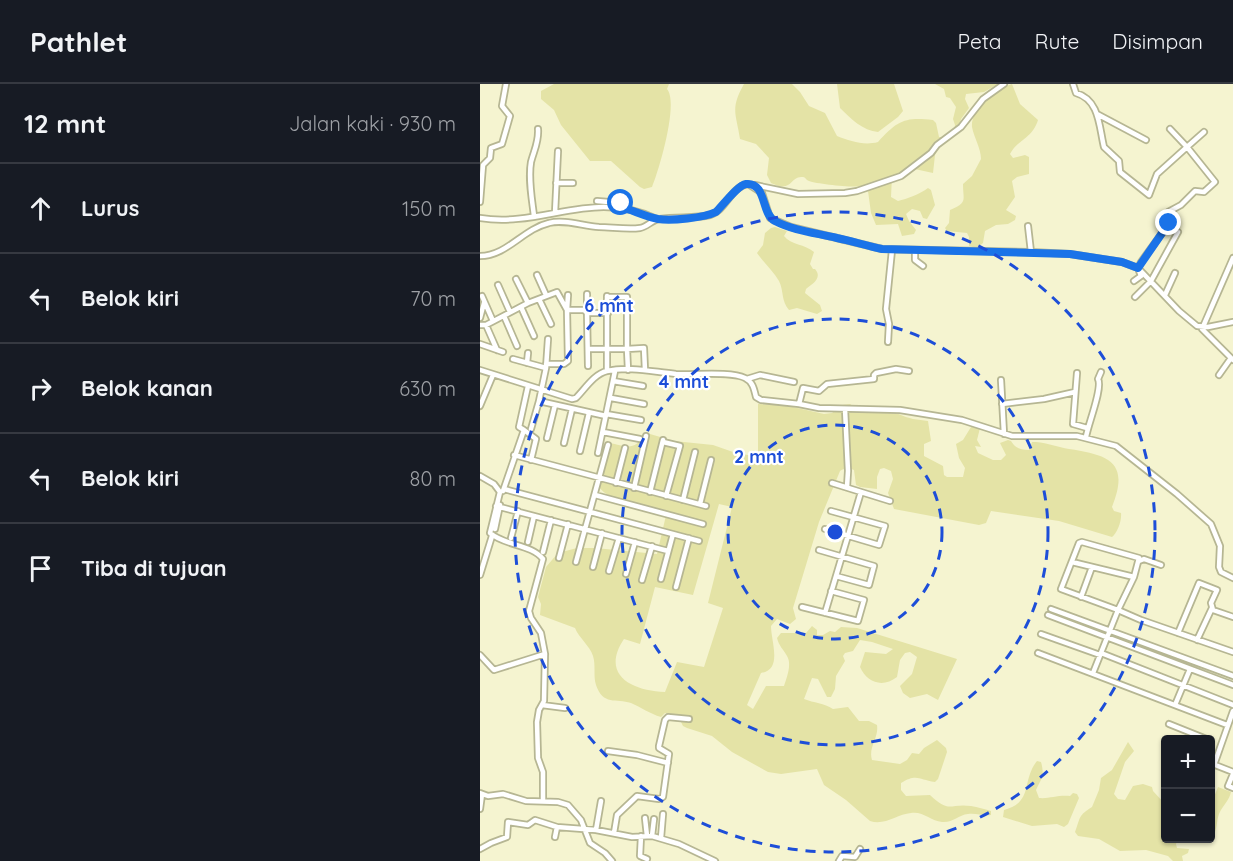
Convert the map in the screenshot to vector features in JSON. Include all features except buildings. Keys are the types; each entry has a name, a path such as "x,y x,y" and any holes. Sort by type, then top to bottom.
{"street":[{"path":"480,202 483,165 490,158 491,148 502,144 510,116 502,106 506,84"},
{"path":"480,218 534,216 573,208 621,203 621,207 657,219 690,218 716,212 745,184 798,194 857,191 901,176 961,127 983,99 1004,84"},
{"path":"1073,84 1076,93 1086,96 1100,119 1104,147 1119,161 1120,172 1149,195 1157,174 1204,132"},
{"path":"1097,114 1146,140"},
{"path":"534,216 531,163 539,141 538,129"},
{"path":"1134,281 1140,278 1138,268 1168,225 1168,212 1181,205 1195,191 1203,192 1215,183 1170,129"},
{"path":"555,213 558,151"},
{"path":"556,183 573,183"},
{"path":"752,185 762,193 767,214 772,220 870,247 1031,252 1099,258 1122,262 1138,268 1232,359 1219,375"},
{"path":"597,201 609,203"},
{"path":"480,256 495,254 506,249 538,227 548,223 642,228 657,219"},
{"path":"1028,226 1031,252"},
{"path":"642,228 644,235"},
{"path":"1135,297 1152,281 1178,232"},
{"path":"888,342 889,324 886,309 892,249"},
{"path":"915,250 915,260 923,266"},
{"path":"1202,328 1233,258"},
{"path":"1165,295 1175,273"},
{"path":"537,275 546,295"},
{"path":"516,279 528,303"},
{"path":"498,285 510,312"},
{"path":"480,333 483,325 557,292 567,310"},
{"path":"587,294 588,366"},
{"path":"513,359 546,366 564,364 568,361 568,295"},
{"path":"482,296 493,321"},
{"path":"607,371 607,296 627,297 628,370"},
{"path":"538,299 551,324"},
{"path":"480,318 484,302"},
{"path":"521,307 534,336"},
{"path":"567,310 608,313"},
{"path":"504,316 517,346"},
{"path":"1202,328 1233,322"},
{"path":"483,325 497,350"},
{"path":"531,429 546,366 548,339"},
{"path":"480,344 503,352"},
{"path":"588,349 644,348 645,370"},
{"path":"527,363 528,353"},
{"path":"799,404 803,388 819,391 827,384 874,379 876,373 896,369 909,371"},
{"path":"480,370 566,399 576,398 595,378 607,371 645,370 676,374 732,375 747,380 754,388 758,399 819,408 900,410 963,420 1004,434 1021,437 1047,434 1086,437 1116,446 1211,524 1220,546 1221,572 1233,578"},
{"path":"598,453 615,371"},
{"path":"1086,437 1100,386 1098,380 1101,372"},
{"path":"1077,373 1073,424 1088,428"},
{"path":"480,406 493,375"},
{"path":"747,380 759,375 794,382"},
{"path":"1001,380 1004,434"},
{"path":"614,381 643,386"},
{"path":"528,386 519,427 536,439 531,460"},
{"path":"1002,404 1044,399 1075,392"},
{"path":"610,398 644,404"},
{"path":"539,401 572,409 641,420"},
{"path":"547,438 555,405"},
{"path":"564,444 572,409"},
{"path":"845,409 847,488"},
{"path":"580,451 589,412"},
{"path":"480,575 492,536 489,529 524,430"},
{"path":"603,432 640,439"},
{"path":"634,488 646,436"},
{"path":"650,492 663,441 680,446 666,496"},
{"path":"576,562 608,444"},
{"path":"616,483 625,448"},
{"path":"683,500 695,453"},
{"path":"514,455 706,506"},
{"path":"699,504 711,460"},
{"path":"480,476 498,487 500,495 495,529"},
{"path":"832,483 890,501"},
{"path":"504,489 699,541"},
{"path":"825,613 861,492"},
{"path":"595,495 703,524"},
{"path":"498,506 668,550"},
{"path":"511,537 518,511"},
{"path":"825,529 879,545 885,526 831,511"},
{"path":"528,542 534,516"},
{"path":"543,552 551,520"},
{"path":"559,558 568,524"},
{"path":"593,567 602,533"},
{"path":"661,579 673,534"},
{"path":"492,536 536,553 543,559 530,610 531,618 541,633 545,654 544,701 538,716 538,758 543,772 543,801"},
{"path":"609,571 619,538"},
{"path":"676,587 689,538"},
{"path":"626,574 635,542"},
{"path":"1061,589 1082,542 1138,557 1140,561"},
{"path":"642,580 652,546"},
{"path":"819,550 874,566 869,585 836,576"},
{"path":"1140,561 1144,559 1161,565"},
{"path":"1093,673 1140,561"},
{"path":"1072,562 1134,578"},
{"path":"1081,597 1092,567"},
{"path":"1178,633 1199,583 1217,591 1197,640"},
{"path":"1054,587 1233,652"},
{"path":"802,607 858,621 864,600 831,591"},
{"path":"1212,608 1233,617"},
{"path":"1051,609 1233,676"},
{"path":"1048,615 1233,685"},
{"path":"1041,634 1233,705"},
{"path":"1038,653 1227,725"},
{"path":"480,656 494,670 545,654"},
{"path":"1175,705 1190,669"},
{"path":"542,705 565,708"},
{"path":"1215,757 1233,711"},
{"path":"614,833 617,815 637,795 659,799 663,797 668,753 659,747 665,720 668,717 689,719"},
{"path":"1169,724 1197,735"},
{"path":"1215,742 1221,744"},
{"path":"608,752 637,755 668,763"},
{"path":"1215,765 1233,773 1228,786 1233,788"},
{"path":"480,809 481,794 488,796 503,794 526,801 568,805 574,810 590,843 612,861"},
{"path":"596,830 602,801"},
{"path":"661,838 663,814"},
{"path":"645,818 647,836"},
{"path":"480,849 507,837 508,822 528,825 533,819 557,827 661,838 702,858 715,861"},
{"path":"647,859 640,856 654,819"},
{"path":"555,837 557,827"},
{"path":"839,861 842,856 855,856 860,849"}],"shaded area":[{"path":"554,84 669,84 667,89 671,108 669,122 652,187 644,189 640,187 611,161 590,161 561,125 554,110 541,99 541,91"},
{"path":"744,84 792,84 809,106 825,113 837,136 857,142 878,142 902,122 915,119 933,120 936,123 939,137 944,137 935,155 933,173 910,168 892,176 891,197 898,201 928,188 931,190 935,205 927,219 923,218 920,211 912,209 906,214 916,230 914,234 902,236 898,224 876,225 871,213 868,191 861,186 820,183 809,181 804,177 797,178 787,186 771,183 767,175 769,158 756,144 740,139 736,106"},
{"path":"837,84 894,84 903,111 878,132 867,129 840,108"},
{"path":"935,84 998,84 984,92 966,94 965,99 969,108 961,119 960,125 954,130 953,119 956,107 950,98 946,97 944,89"},
{"path":"1012,84 1020,104 1038,120 1029,135 1010,154 1013,158 1025,155 1029,157 1029,174 1012,181 1015,197 1006,210 1016,216 1015,220 1008,224 996,225 985,231 983,243 977,248 969,246 967,233 947,231 945,228 949,223 950,210 962,203 963,184 972,176 981,159 972,127 975,114 992,95"},
{"path":"775,227 787,231 784,236 790,241 814,252 810,264 818,275 805,293 820,305 822,311 817,314 797,308 789,310 779,281 757,253 763,245 765,233"},
{"path":"758,404 784,405 824,414 832,413 842,405 850,404 860,411 882,408 905,417 928,421 931,441 924,444 924,456 943,466 944,475 947,477 963,477 965,468 959,458 956,444 963,440 971,427 980,428 977,440 981,447 975,446 978,453 993,460 1001,460 1006,455 1000,443 1008,440 1023,450 1029,450 1032,442 1095,454 1112,463 1117,470 1117,492 1112,507 1114,511 1121,513 1121,516 1116,533 1112,537 1059,521 991,511 986,523 979,525 894,509 888,493 893,479 891,471 880,469 877,489 856,485 854,470 842,470 819,522 793,608 796,619 790,624 777,619 771,626 774,661 768,671 761,673 747,705 753,709 766,686 784,686 789,663 777,638 781,633 806,633 812,626 817,630 817,635 830,631 835,632 841,627 857,628 957,659 938,700 927,694 910,698 903,693 900,686 912,674 917,657 910,652 905,653 900,660 897,677 886,682 876,682 867,677 860,667 865,652 886,654 893,649 860,640 853,651 843,656 845,661 836,676 835,689 831,697 827,697 818,679 812,678 804,699 833,709 848,707 859,721 869,721 877,725 871,751 872,760 900,764 912,753 919,754 937,740 947,752 938,779 935,782 911,778 901,783 901,790 906,796 930,795 946,806 974,806 991,811 991,815 968,814 942,822 915,813 881,822 870,821 824,785 817,769 781,774 768,772 732,752 712,736 683,726 678,716 665,713 661,717 631,703 606,699 596,685 592,652 575,628 540,615 541,604 538,597 546,567 558,553 577,548 595,548 657,554 667,511 617,500 601,490 596,482 609,443 634,446 645,434 650,434 674,441 713,445 758,457","holes":["719,504 732,507 708,603 723,608 704,667 677,662 665,692 631,684 623,679 616,662 624,639 640,644 655,587 693,595"]},
{"path":"1128,742 1134,751 1125,762 1114,794 1118,799 1125,800 1133,786 1143,784 1152,787 1161,800 1161,843 1176,843 1177,848 1189,849 1188,853 1182,856 1183,861 1173,861 1168,856 1146,850 1120,851 1099,839 1078,836 1075,832 1080,817 1092,807 1101,778 1112,770"},
{"path":"1037,761 1041,762 1043,771 1036,790 1039,798 1070,796 1073,793 1079,798 1068,824 1064,827 1057,824 1032,826 1003,817 1004,810 1020,802"},
{"path":"1218,787 1231,792 1219,814 1215,831 1215,794"}],"route":[{"path":"621,203 621,207 657,219 711,215 741,186 748,184 762,193 767,214 772,220 870,247 957,252 1070,254 1122,262 1138,268 1169,223"}]}
